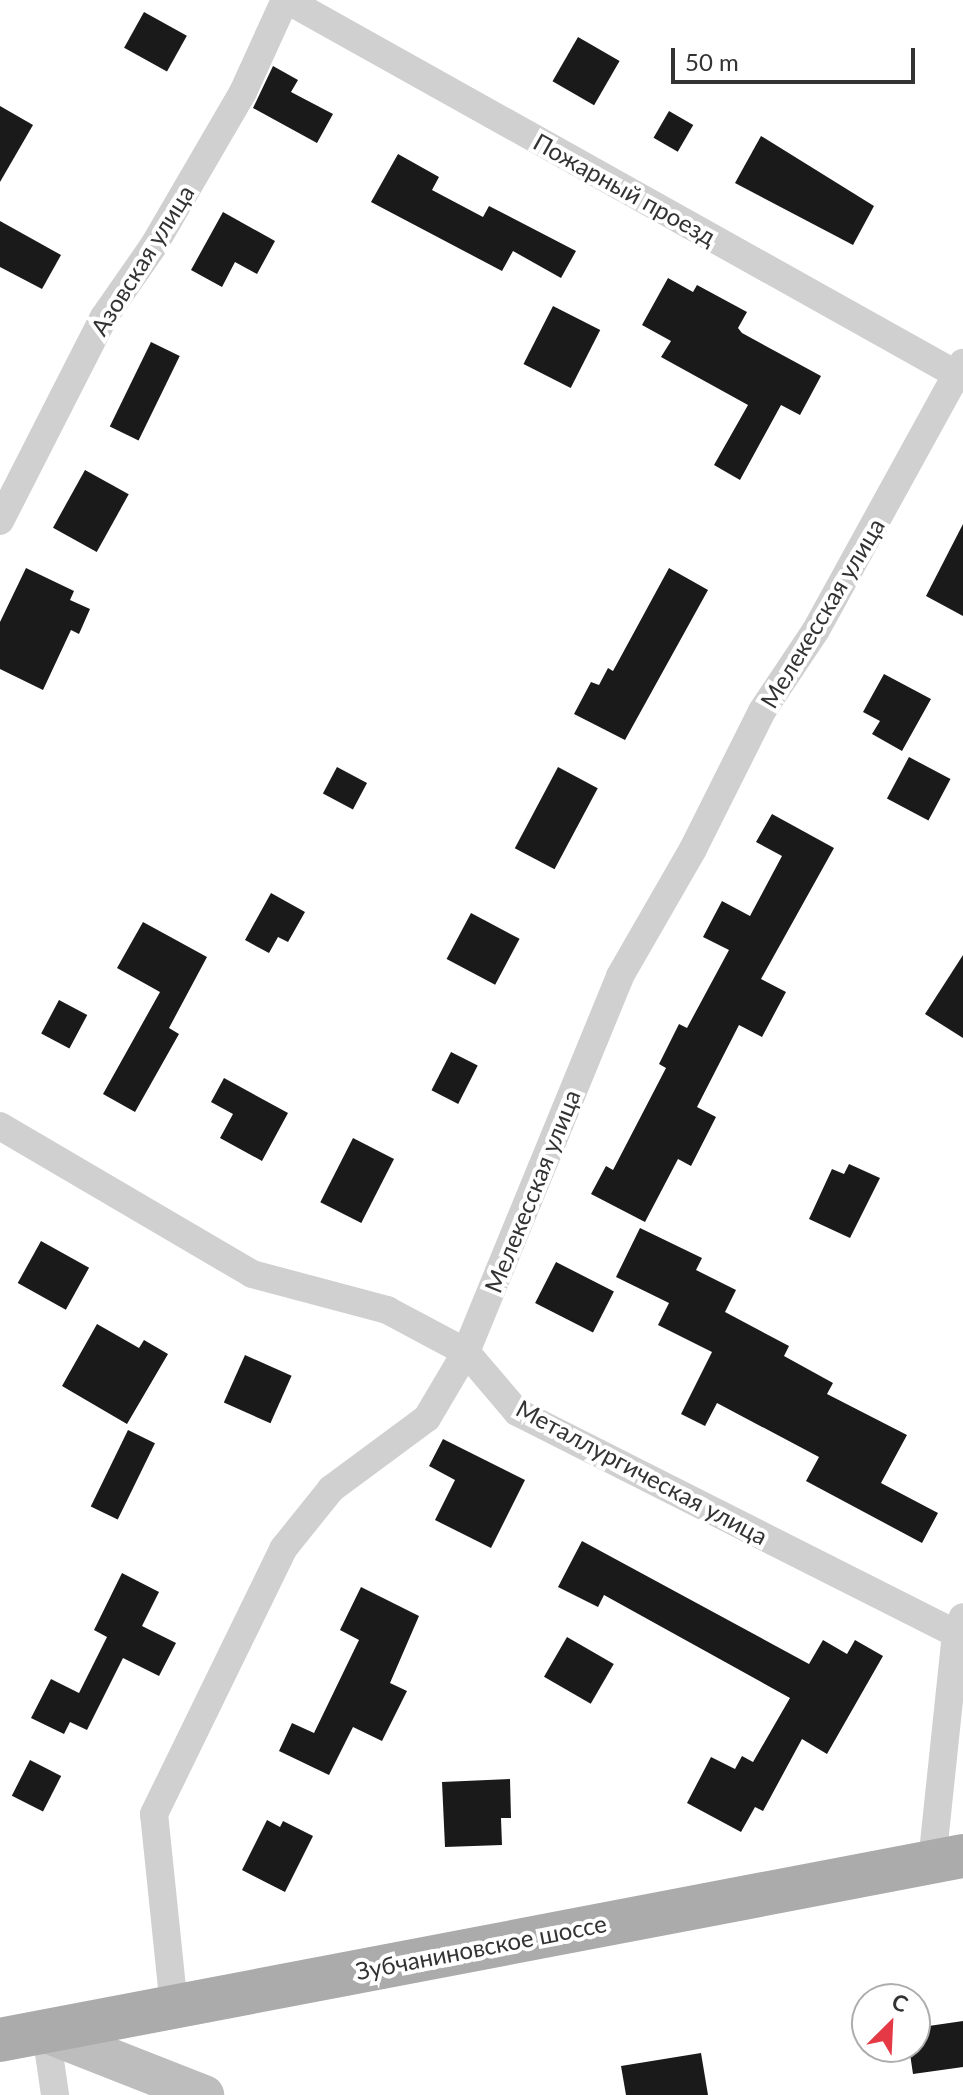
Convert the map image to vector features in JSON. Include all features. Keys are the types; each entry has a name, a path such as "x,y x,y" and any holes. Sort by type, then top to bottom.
{"main road":[{"name":"Зубчаниновское шоссе","path":"0,2040 948,1859"}],"street":[{"name":"Пожарный проезд","path":"286,0 961,372"},
{"name":"Азовская улица","path":"0,521 104,317 154,245 243,92 286,0"},
{"name":"Мелекесская улица","path":"174,2007 154,1814 283,1549 331,1489 427,1418 466,1352 620,976 693,849 762,711 816,630 961,372"},
{"name":"Металлургическая улица","path":"0,1126 252,1274 387,1310 466,1352 517,1412 960,1625"},
{"path":"948,1859 960,1625"},
{"path":"55,2095 46,2033 204,2095"}],"building":[{"path":"144,12 187,36 167,72 124,48"},
{"path":"578,37 620,61 594,105 552,81"},
{"path":"273,66 298,80 291,92 333,114 317,143 253,108"},
{"path":"0,106 33,125 0,182"},
{"path":"669,111 693,125 678,152 654,138"},
{"path":"761,136 874,206 853,245 735,183"},
{"path":"398,154 439,177 432,190 483,217 489,206 576,251 561,278 513,251 502,271 371,202"},
{"path":"223,212 275,241 257,274 235,262 222,287 191,270"},
{"path":"0,221 61,255 42,289 0,267"},
{"path":"668,278 693,292 697,285 747,312 738,328 742,333 821,376 800,415 781,405 740,480 714,465 748,405 661,357 671,341 642,325"},
{"path":"553,306 600,330 571,388 523,364"},
{"path":"151,342 180,356 139,441 110,426"},
{"path":"85,470 129,494 97,552 53,528"},
{"path":"963,524 963,616 926,596"},
{"path":"26,568 74,591 70,600 90,609 79,634 71,630 43,690 0,669 0,622"},
{"path":"669,568 708,590 625,740 574,714 591,682 599,685 608,668 613,671"},
{"path":"884,674 931,699 902,751 872,734 880,721 863,712"},
{"path":"909,757 950,779 928,821 887,798"},
{"path":"337,767 367,783 353,809 323,793"},
{"path":"558,767 598,788 555,869 515,848"},
{"path":"772,814 834,848 761,979 786,992 762,1037 739,1025 697,1107 716,1117 691,1166 678,1159 645,1222 591,1194 606,1166 613,1170 666,1068 659,1064 679,1024 687,1028 729,950 703,937 722,901 750,916 782,856 756,842"},
{"path":"271,893 305,912 288,942 278,937 269,953 245,940"},
{"path":"471,913 520,939 495,985 447,959"},
{"path":"143,922 207,957 169,1028 179,1034 135,1112 103,1094 160,992 117,968"},
{"path":"963,955 963,1038 925,1014"},
{"path":"59,1000 87,1015 69,1049 41,1034"},
{"path":"451,1052 478,1066 458,1104 431,1090"},
{"path":"224,1078 288,1113 262,1161 220,1138 233,1114 211,1102"},
{"path":"353,1138 394,1159 361,1223 320,1202"},
{"path":"849,1164 880,1178 850,1238 809,1219 832,1169 844,1174"},
{"path":"640,1228 702,1258 696,1270 736,1290 725,1312 789,1346 784,1356 833,1383 827,1394 907,1435 881,1483 938,1513 922,1543 806,1481 819,1457 717,1403 705,1426 681,1414 712,1352 658,1325 669,1303 616,1277"},
{"path":"41,1241 89,1268 66,1310 18,1283"},
{"path":"556,1262 614,1292 593,1332 535,1303"},
{"path":"97,1324 139,1348 144,1340 168,1354 127,1424 62,1386"},
{"path":"245,1355 292,1376 270,1423 224,1403"},
{"path":"128,1430 155,1443 118,1520 91,1506"},
{"path":"443,1439 525,1480 491,1548 435,1520 455,1480 429,1466"},
{"path":"582,1541 809,1664 823,1640 847,1654 855,1640 883,1656 827,1754 802,1739 763,1811 755,1807 741,1832 687,1803 711,1757 735,1769 742,1756 753,1762 790,1698 604,1595 598,1607 558,1587"},
{"path":"122,1573 159,1592 142,1626 176,1643 159,1676 123,1658 87,1730 70,1722 64,1734 31,1718 51,1679 79,1693 107,1637 94,1630"},
{"path":"361,1587 419,1616 390,1683 407,1691 382,1741 353,1727 329,1775 279,1751 292,1723 314,1733 359,1640 340,1630"},
{"path":"567,1637 614,1664 591,1704 544,1677"},
{"path":"30,1760 61,1776 43,1812 12,1796"},
{"path":"510,1779 511,1818 501,1818 502,1845 445,1847 442,1782"},
{"path":"267,1820 280,1827 283,1821 313,1836 285,1892 242,1870"},
{"path":"963,2021 963,2067 913,2074 911,2063 931,2063 931,2026"},
{"path":"701,2053 708,2095 626,2095 621,2066"}]}
